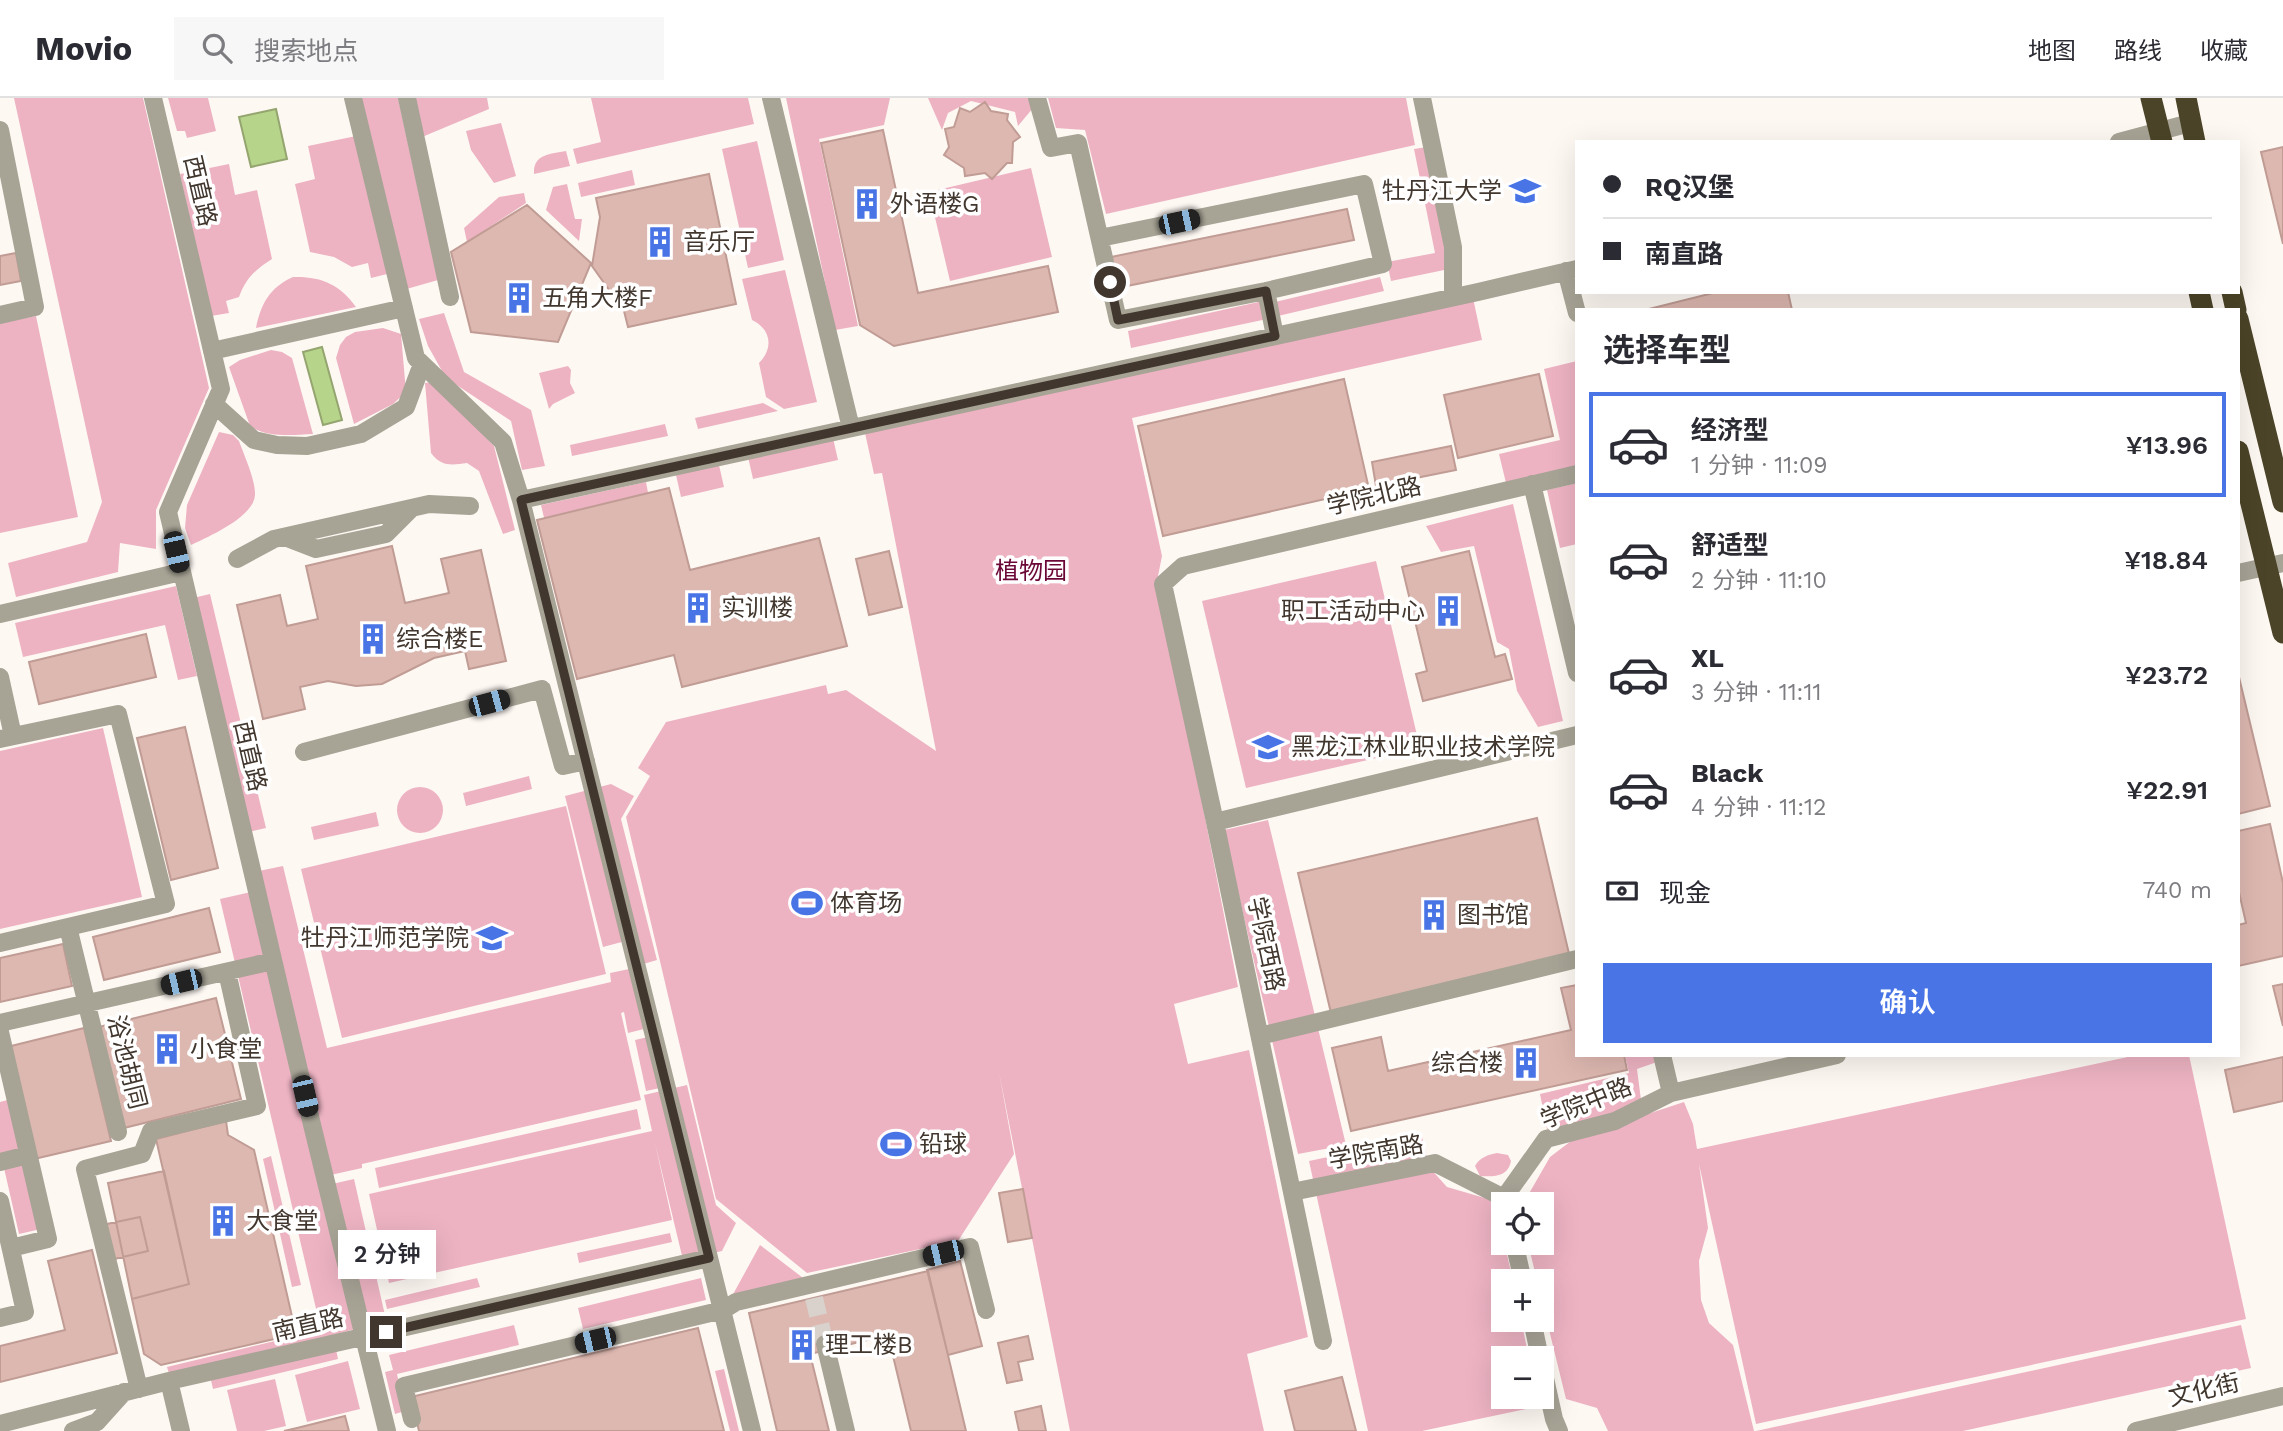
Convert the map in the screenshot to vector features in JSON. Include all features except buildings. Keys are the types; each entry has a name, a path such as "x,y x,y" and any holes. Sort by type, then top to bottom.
{"highway":[{"path":"2151,98 2161,137"},
{"path":"2186,98 2193,132"},
{"path":"2240,327 2283,502"},
{"path":"2240,457 2275,564 2283,633"}],"street":[{"name":"西直路","path":"153,98 212,351 221,403 167,512 387,1431"},
{"path":"353,98 416,358 503,442 521,500 752,1431"},
{"path":"407,98 450,297"},
{"path":"771,98 851,428"},
{"path":"1037,98 1051,148 1078,143 1118,320 1266,291 1383,264 1364,184 1100,238"},
{"path":"1422,98 1453,247 1453,297"},
{"path":"0,130 35,307 0,315"},
{"path":"2136,140 2193,132"},
{"path":"521,500 1571,270 1576,308"},
{"path":"1266,291 1275,336"},
{"path":"212,351 404,308"},
{"path":"221,403 254,440 277,445 307,446 361,434 406,407 422,364"},
{"name":"学院北路","path":"1183,566 1575,474"},
{"path":"1532,484 1575,665"},
{"path":"237,559 274,539 429,504 470,506"},
{"path":"2240,573 2275,564"},
{"name":"学院西路","path":"1183,566 1163,584 1323,1341"},
{"path":"0,614 181,572"},
{"path":"0,677 7,738 118,713 166,904 0,943"},
{"path":"304,752 542,689 563,766 586,761"},
{"path":"1215,822 1575,735"},
{"name":"浴池胡同","path":"68,927 118,1132"},
{"path":"1260,1036 1575,959"},
{"path":"0,1023 273,961"},
{"path":"73,1431 97,1422 131,1391 85,1169 142,1154 152,1131 257,1106 227,972"},
{"path":"0,1032 7,1096 28,1156 48,1239 8,1260"},
{"name":"学院中路","path":"1511,1192 1546,1139 1615,1121 1671,1093 1662,1057"},
{"path":"1671,1093 1828,1057"},
{"path":"0,1162 28,1156"},
{"name":"学院南路","path":"1292,1192 1435,1163 1491,1193"},
{"path":"0,1201 8,1260 25,1312 0,1318"},
{"path":"412,1419 404,1386 723,1310 736,1302 812,1291 970,1247 986,1310"},
{"name":"南直路","path":"0,1424 169,1381 709,1258"},
{"path":"825,1344 846,1431"},
{"path":"169,1381 181,1431"},
{"name":"文化街","path":"2136,1431 2283,1396"},
{"path":"1552,1409 1559,1431"}],"green space":[{"path":"14,98 143,98 209,388 156,510 156,549 120,543 118,572 16,597 8,563 87,542 102,502"},
{"path":"168,98 208,98 216,131 187,138 185,131 177,131"},
{"path":"360,98 398,98 438,280 403,290"},
{"path":"413,98 487,98 489,109 422,137"},
{"path":"591,98 748,98 754,124 577,164 573,149 601,142"},
{"path":"786,98 890,98 884,125 819,139 858,326 835,330"},
{"path":"928,98 1030,98 1033,108 1018,126 1015,112 971,101 948,113 942,130"},
{"path":"1048,98 1406,98 1415,145 1106,214 1085,130 1056,128"},
{"path":"501,123 516,176 494,183 471,150 466,131"},
{"path":"356,136 387,274 371,278 368,263 352,267 334,257 310,252 295,184 315,179 308,146"},
{"path":"757,141 784,260 748,268 722,149"},
{"path":"1427,147 1449,269 1391,281 1387,262 1435,253 1414,149"},
{"path":"566,151 570,166 534,174 534,167 539,159"},
{"path":"229,164 235,195 257,190 272,259 252,275 239,297 226,301 229,313 211,316 180,174"},
{"path":"1031,168 1052,257 950,281 929,192"},
{"path":"632,170 635,185 581,197 578,183"},
{"path":"567,184 575,219 582,219 579,241 546,210 553,187"},
{"path":"524,193 526,203 467,242 464,228 499,197"},
{"path":"785,270 817,402 784,409 766,397 759,363 767,351 767,334 752,320 742,279"},
{"path":"293,277 312,278 329,283 343,292 356,307 256,328 267,298 278,286"},
{"path":"1380,277 1384,291 1278,316 1275,302"},
{"name":"植物园","path":"1473,298 1482,340 1132,418 1162,556 1158,576 1238,987 1174,1004 1188,1064 1249,1050 1308,1337 1247,1354 1264,1431 1070,1431 999,1072 1014,1154 958,1241 807,1273 716,1199 626,817 650,776 638,768 666,722 826,685 828,694 846,690 936,751 882,473 874,474 865,433"},
{"path":"1263,301 1267,319 1131,348 1128,331"},
{"path":"444,313 464,372 531,410 545,466 522,470 511,421 446,378 428,346 419,319"},
{"path":"36,316 78,517 0,533 0,323"},
{"path":"383,328 401,334 406,392 393,404 354,424 336,358 346,337 355,332"},
{"path":"271,350 292,358 313,434 272,434 250,426 229,367 240,360"},
{"path":"1575,361 1575,466 1506,483 1499,454 1560,440 1544,369"},
{"path":"568,366 571,370 570,383 575,393 553,404 549,409 539,373"},
{"path":"433,382 494,446 515,530 503,534 479,471 467,463 443,463 431,453 425,383"},
{"path":"763,403 778,411 698,429 695,418"},
{"path":"665,424 668,436 572,456 570,445"},
{"path":"219,432 233,435 239,441 252,475 255,495 253,503 239,518 191,545 185,528 187,505"},
{"path":"833,438 838,460 753,479 748,457"},
{"path":"719,465 724,487 681,497 676,475"},
{"path":"646,482 650,503 546,526 541,505"},
{"path":"1575,483 1575,544 1560,548 1547,490"},
{"path":"1513,504 1563,721 1538,727 1517,691 1509,649 1497,642 1474,546 1441,552 1426,526"},
{"path":"1376,561 1420,748 1246,788 1202,601"},
{"path":"176,586 197,676 178,680 165,625 23,657 15,623"},
{"path":"210,594 266,828 249,832 193,598"},
{"path":"103,728 142,897 0,929 0,751"},
{"path":"529,776 532,789 466,806 463,793"},
{"path":"611,784 634,796 621,819 657,960 640,965 633,939 603,947 565,796"},
{"path":"420,787 436,794 443,810 436,826 420,833 404,826 397,810 404,794"},
{"path":"566,806 606,974 342,1038 301,869"},
{"path":"376,812 379,826 314,840 311,827"},
{"path":"1268,820 1346,1145 1298,1154 1224,830"},
{"path":"283,866 327,1048 611,982 610,973 634,968 648,1028 628,1033 624,1012 621,1013 641,1100 362,1164 362,1168 326,1176 254,872"},
{"path":"251,892 355,1329 333,1335 338,1359 213,1389 208,1367 170,1377 167,1367 321,1330 220,899"},
{"path":"648,1037 660,1088 646,1091 635,1040"},
{"path":"1625,1057 1656,1057 1657,1062 1637,1069 1641,1100 1612,1115 1547,1129 1540,1094 1629,1073"},
{"path":"2128,1057 2189,1057 2246,1319 1756,1424 1699,1164 1708,1228 1699,1261 1701,1300 1709,1323 1733,1345 1754,1431 1608,1431 1597,1408 1566,1399 1550,1332 1554,1332 1554,1269 1534,1269 1531,1255 1554,1255 1554,1192 1530,1192 1550,1157 1575,1138 1684,1102 1693,1124 1697,1149"},
{"path":"687,1085 716,1205 736,1223 722,1251 683,1260 655,1143 672,1220 389,1283 369,1194 652,1131 644,1095"},
{"path":"11,1099 22,1149 0,1154 0,1102"},
{"path":"637,1109 641,1129 379,1188 375,1168"},
{"path":"1422,1137 1429,1167 1447,1187 1491,1200 1491,1255 1507,1255 1510,1269 1491,1269 1491,1332 1524,1332 1526,1346 1491,1346 1491,1409 1526,1409 1422,1431 1368,1431 1309,1161"},
{"path":"1497,1153 1508,1155 1511,1161 1507,1170 1495,1176 1480,1176 1475,1166 1477,1163 1484,1157"},
{"path":"271,1156 301,1285 292,1287 263,1159"},
{"path":"25,1163 41,1229 19,1234 4,1168"},
{"path":"354,1179 387,1324 366,1329 332,1184"},
{"path":"670,1233 672,1242 579,1263 577,1253"},
{"path":"760,1245 807,1281 731,1298"},
{"path":"477,1278 480,1287 387,1309 385,1300"},
{"path":"701,1278 706,1300 583,1329 578,1308"},
{"path":"514,1325 519,1345 397,1374 405,1411 395,1414 385,1372 393,1370 389,1355"},
{"path":"2241,1325 2251,1368 1963,1431 1756,1431"},
{"path":"348,1361 360,1409 307,1422 295,1375"},
{"path":"724,1369 739,1431 730,1431 715,1371"},
{"path":"275,1379 286,1426 264,1431 237,1431 227,1390"}],"shaded area":[{"path":"276,109 287,159 251,167 239,117"},
{"path":"322,347 342,420 323,425 303,352"}],"tunnel":[{"path":"814,1298 825,1344"}],"place":[{"name":"牡丹江大学","path":"1525,191"},
{"name":"外语楼G","path":"867,204"},
{"name":"音乐厅","path":"660,242"},
{"name":"五角大楼F","path":"519,298"},
{"name":"实训楼","path":"698,608"},
{"name":"职工活动中心","path":"1448,611"},
{"name":"综合楼E","path":"373,639"},
{"name":"黑龙江林业职业技术学院","path":"1268,747"},
{"name":"体育场","path":"807,903"},
{"name":"图书馆","path":"1434,915"},
{"name":"牡丹江师范学院","path":"492,938"},
{"name":"小食堂","path":"167,1049"},
{"name":"综合楼","path":"1526,1063"},
{"name":"铅球","path":"896,1144"},
{"name":"大食堂","path":"223,1221"},
{"name":"理工楼B","path":"802,1345"}],"route":[{"path":"386,1332 709,1258 521,500 1275,336 1266,291 1118,320 1110,282"}]}
